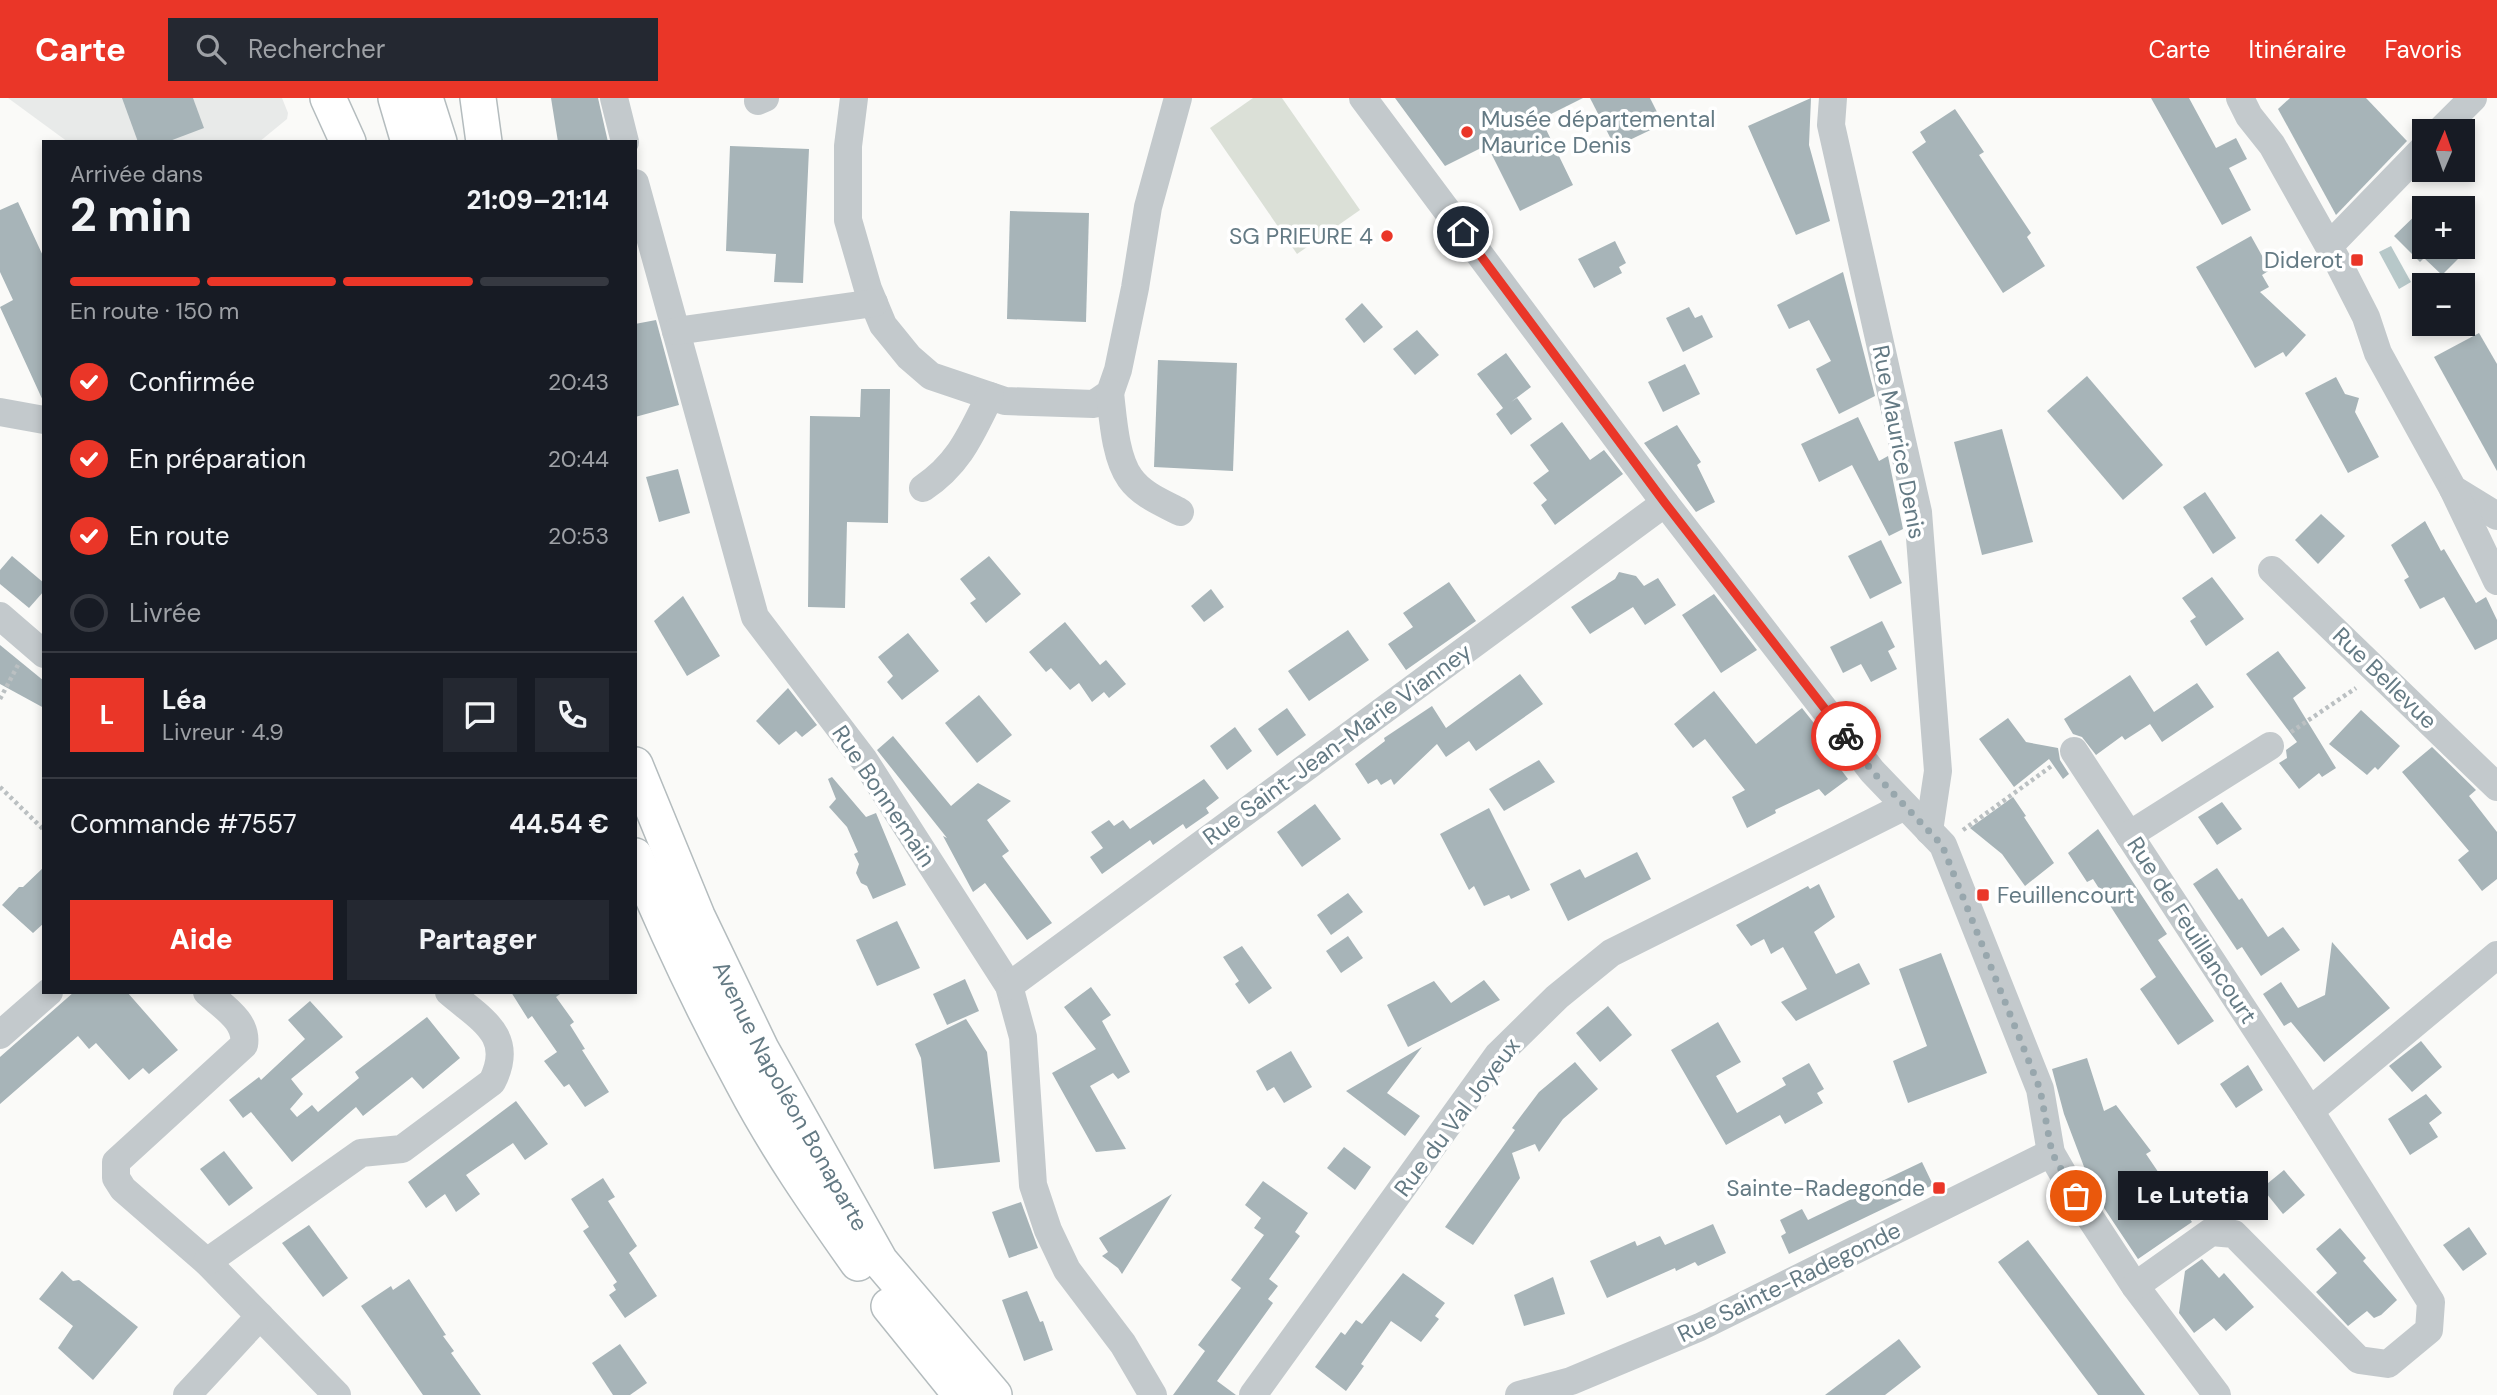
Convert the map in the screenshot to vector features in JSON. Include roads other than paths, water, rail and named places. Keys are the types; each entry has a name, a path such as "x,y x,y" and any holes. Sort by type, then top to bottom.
{"main road":[{"path":"328,98 347,140"},
{"path":"396,98 409,140"},
{"path":"425,98 438,140"},
{"path":"478,98 484,140"},
{"name":"Avenue Napoléon Bonaparte","path":"637,770 696,916 761,1049 880,1261 993,1395"},
{"name":"Avenue Napoléon Bonaparte","path":"637,861 665,928 744,1084 810,1195 902,1324 961,1395"}],"street":[{"path":"614,98 624,140"},
{"path":"854,98 848,146 848,220 857,256 883,325 909,357 931,376 1005,401 1094,404 1110,393"},
{"path":"1178,98 1148,207 1135,288 1118,370 1110,393 1119,450 1130,478 1152,498 1180,512"},
{"path":"1363,98 1665,503 1872,771 1936,838 2040,1089 2052,1153 2134,1286 2217,1395"},
{"name":"Rue Maurice Denis","path":"1833,98 1831,125 1917,512 1938,771 1936,838"},
{"path":"2240,98 2249,116 2272,145 2329,246 2366,317 2378,353 2453,489 2497,581"},
{"path":"2329,246 2412,160"},
{"name":"Rue Bonnemain","path":"637,190 755,617 864,760 1009,986 1023,1037 1033,1185 1048,1230 1067,1270 1123,1344 1153,1395"},
{"path":"676,331 874,303"},
{"path":"923,488 940,477 957,458 990,396"},
{"path":"0,412 42,420"},
{"path":"2453,489 2497,516"},
{"name":"Rue Saint-Jean-Marie Vianney","path":"1009,986 1665,503"},
{"name":"Rue Bellevue","path":"2273,570 2497,787"},
{"path":"0,616 37,648"},
{"path":"2129,835 2270,746"},
{"name":"Rue de Feuillancourt","path":"2074,751 2431,1301 2429,1330 2388,1364 2359,1360 2234,1234 2211,1232 2134,1286"},
{"name":"Rue du Val Joyeux","path":"1253,1395 1498,1055 1557,997 1611,953 1905,806"},
{"path":"2310,1111 2497,955"},
{"path":"0,1035 48,994"},
{"path":"209,994 243,1026 246,1036 244,1045 116,1162 116,1178 123,1189 207,1262 337,1395"},
{"path":"207,1262 360,1153 402,1149 492,1082 498,1069 500,1051 495,1032 451,994"},
{"name":"Rue Sainte-Radegonde","path":"1519,1395 1571,1381 1700,1327 2052,1153"},
{"path":"187,1395 260,1316"}],"place":[{"name":"Musée départemental Maurice Denis","path":"1467,132"},
{"name":"SG PRIEURE 4","path":"1387,236"},
{"name":"Diderot","path":"2357,260"},
{"name":"Feuillencourt","path":"1983,895"},
{"name":"Sainte-Radegonde","path":"1939,1188"},
{"name":"Le Lutetia","path":"2076,1196"}]}
